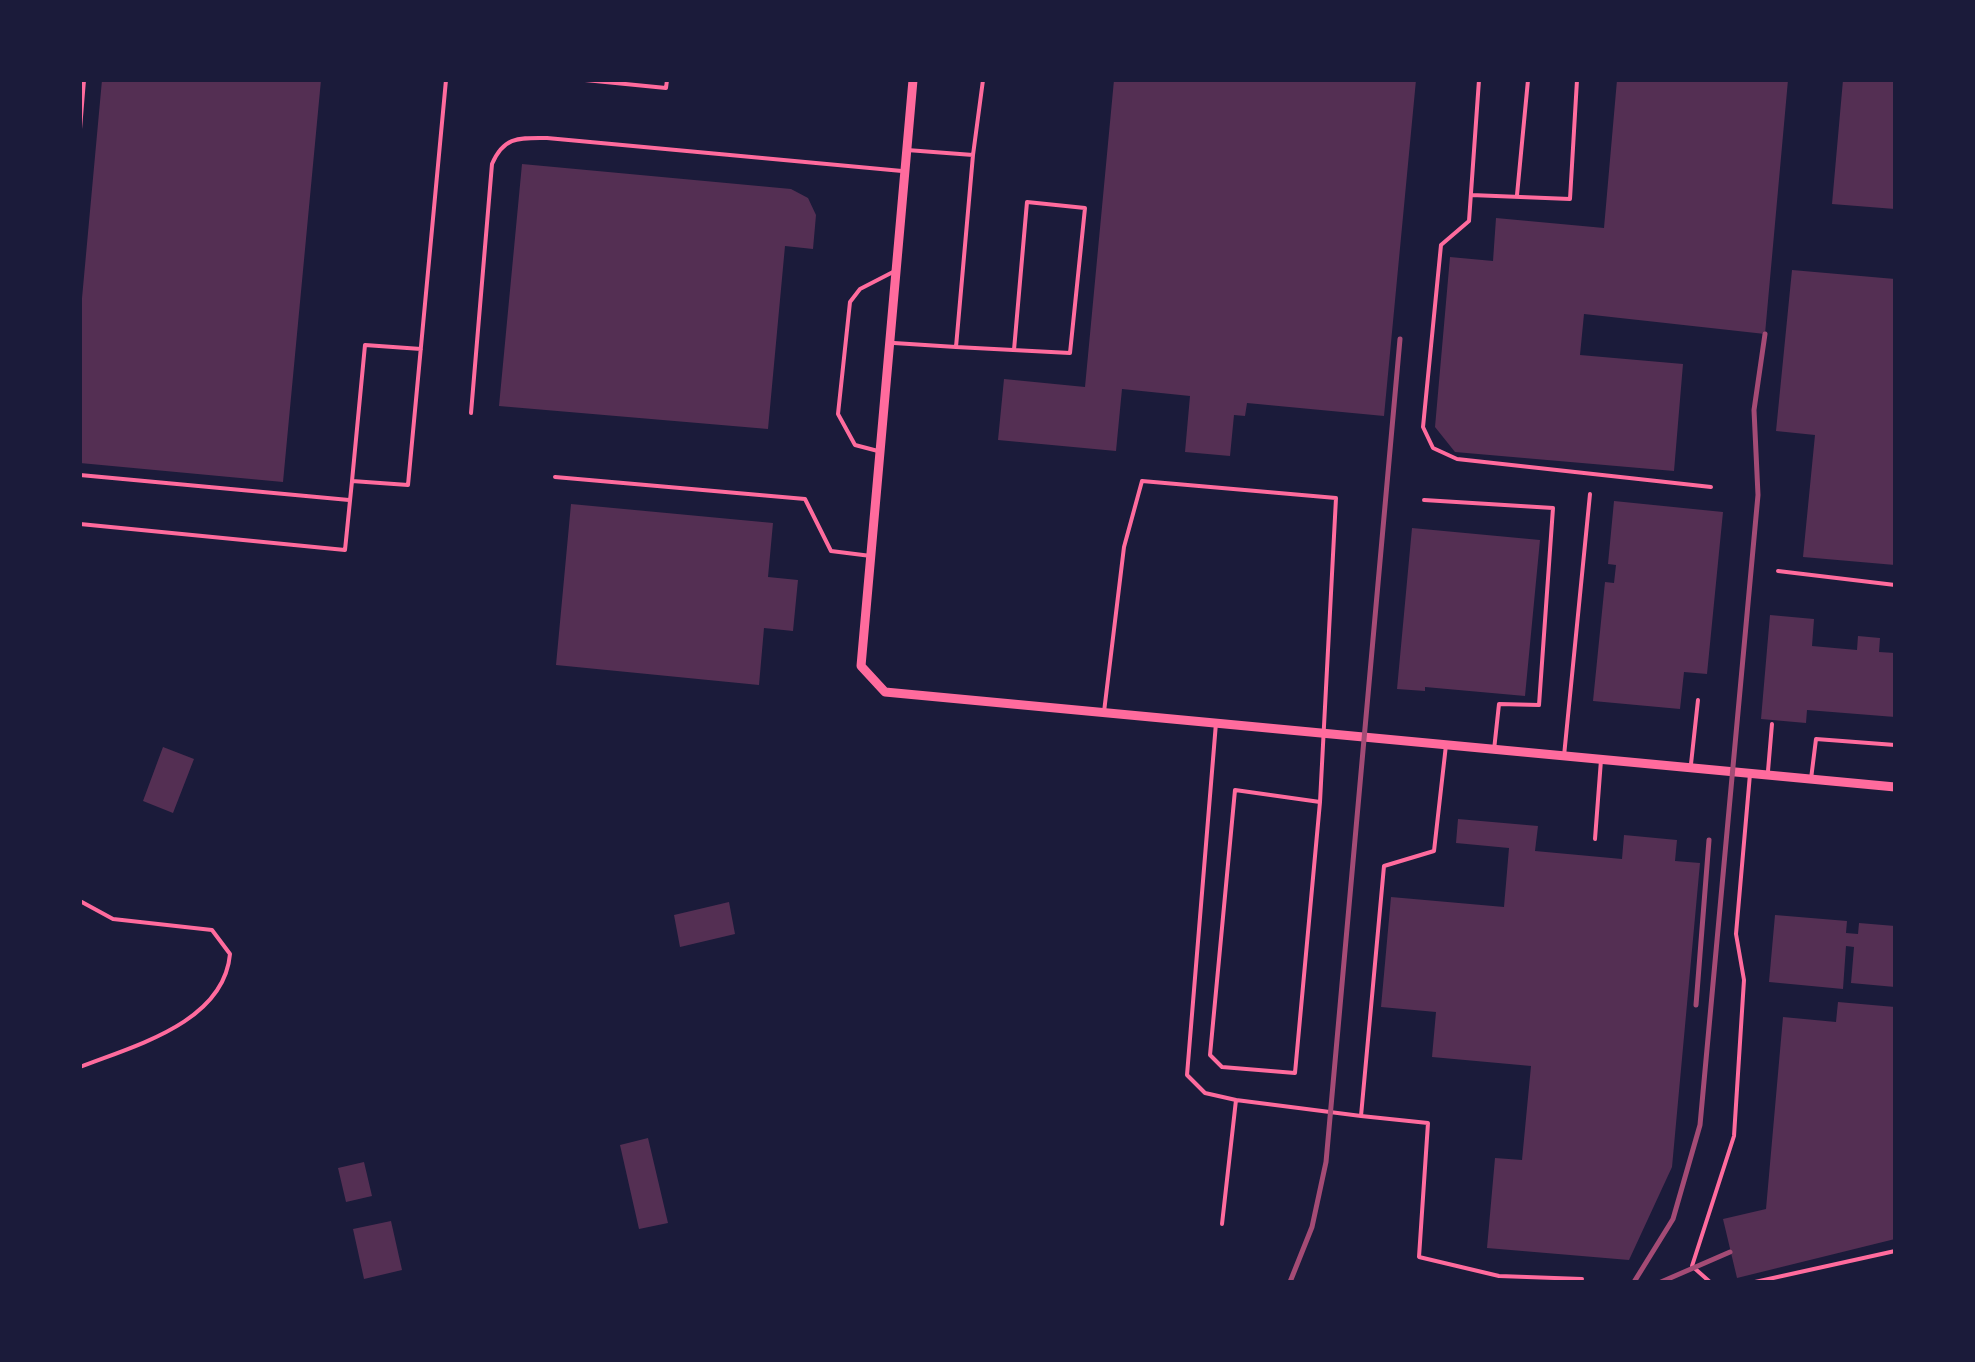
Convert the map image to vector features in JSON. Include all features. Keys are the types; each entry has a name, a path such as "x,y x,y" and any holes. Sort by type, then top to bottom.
{"street":[{"path":"913,80 862,666 885,692 1895,787"}],"lane":[{"path":"80,129 84,80"},
{"path":"352,481 408,485 446,80"},
{"path":"585,80 666,88 667,80"},
{"path":"956,347 983,80"},
{"path":"1479,80 1469,220 1442,245 1424,426 1433,448 1457,459 1711,487"},
{"path":"1517,197 1528,80"},
{"path":"1471,196 1570,199 1577,80"},
{"path":"471,413 492,164 500,146 514,138 905,172"},
{"path":"907,150 973,154"},
{"path":"890,343 956,347 1070,353 1085,208 1027,202 1014,350"},
{"path":"880,452 854,445 838,414 850,302 860,289 897,270"},
{"path":"80,524 345,550 365,345 420,349"},
{"path":"80,475 350,500"},
{"path":"556,477 805,499 831,550 872,556"},
{"path":"1104,712 1124,547 1142,480 1336,498 1320,802 1295,1073 1222,1067 1210,1055 1234,790 1320,802"},
{"path":"1564,756 1590,494"},
{"path":"1424,500 1553,508 1539,704 1499,704 1494,750"},
{"path":"1778,571 1895,586"},
{"path":"1691,769 1698,700"},
{"path":"1216,723 1187,1075 1205,1093 1236,1100 1428,1122 1419,1257 1500,1276 1582,1278"},
{"path":"1768,776 1772,724"},
{"path":"1811,780 1816,739 1895,745"},
{"path":"1361,1116 1384,866 1434,850 1446,745"},
{"path":"1595,839 1601,760"},
{"path":"1710,1282 1692,1266 1734,1136 1744,980 1736,934 1750,774"},
{"path":"1222,1224 1236,1100"},
{"path":"1754,1282 1895,1251"}],"path":[{"path":"80,901 113,918 212,930 230,954 220,987 196,1012 163,1034 80,1067"}],"building":[{"path":"102,80 321,80 283,482 80,463 80,320"},
{"path":"1114,80 1416,80 1384,416 1247,403 1245,416 1234,415 1230,456 1185,452 1190,396 1122,389 1116,451 998,440 1004,379 1085,387"},
{"path":"1617,80 1788,80 1765,334 1584,314 1580,355 1683,364 1674,471 1455,452 1435,427 1450,257 1493,261 1496,218 1604,228"},
{"path":"1843,80 1895,80 1895,209 1832,204"},
{"path":"522,164 791,189 808,198 816,215 813,249 785,246 768,429 499,406"},
{"path":"1792,270 1895,279 1895,565 1803,557 1815,435 1776,431"},
{"path":"1614,501 1723,512 1707,674 1684,672 1680,709 1593,701 1605,582 1614,583 1616,565 1608,564"},
{"path":"571,504 773,523 768,577 798,580 793,631 764,628 759,685 556,665"},
{"path":"1412,528 1540,540 1525,696 1425,687 1425,691 1397,689"},
{"path":"1770,615 1814,619 1812,646 1857,650 1858,636 1880,638 1879,652 1895,653 1895,717 1807,710 1806,723 1761,719"},
{"path":"163,747 194,759 173,813 143,801"},
{"path":"1458,819 1538,826 1535,851 1622,859 1624,835 1677,840 1675,861 1700,863 1672,1167 1629,1260 1487,1248 1495,1158 1522,1160 1531,1066 1432,1057 1436,1012 1381,1007 1391,897 1504,907 1509,848 1456,843"},
{"path":"729,902 735,934 680,947 674,915"},
{"path":"1775,915 1847,921 1846,933 1858,934 1859,923 1895,926 1895,987 1851,983 1854,947 1846,946 1843,989 1769,982"},
{"path":"1838,1002 1895,1007 1895,1239 1737,1278 1723,1219 1766,1209 1783,1017 1836,1022"},
{"path":"648,1138 668,1223 639,1229 620,1145"},
{"path":"364,1162 372,1196 346,1202 338,1168"},
{"path":"391,1221 402,1270 364,1279 353,1229"}],"railway":[{"path":"1634,1282 1673,1219 1700,1125 1758,495 1754,410 1765,334"},
{"path":"1290,1282 1312,1227 1326,1162 1400,339"},
{"path":"1696,1005 1709,840"},
{"path":"1661,1282 1730,1252"}]}
